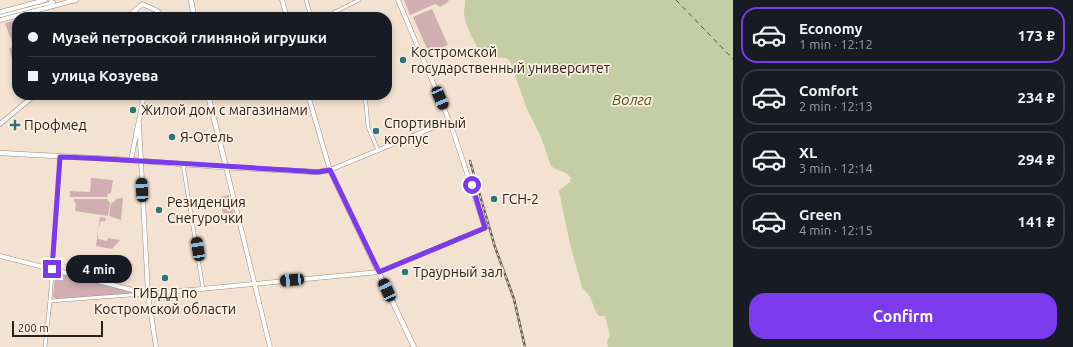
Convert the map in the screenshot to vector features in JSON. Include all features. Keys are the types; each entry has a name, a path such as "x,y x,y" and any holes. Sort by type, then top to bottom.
{"main road":[{"path":"191,0 193,12"},
{"path":"209,100 226,167"},
{"path":"0,153 318,172 330,170 414,347"}],"street":[{"path":"0,12 45,0"},
{"path":"16,12 52,3 76,0"},
{"path":"282,0 286,12"},
{"path":"306,0 310,12"},
{"path":"335,12 359,0"},
{"path":"50,301 148,294 379,272 485,228 470,179 449,121 398,0"},
{"path":"133,12 142,2 158,12"},
{"path":"24,12 52,3"},
{"path":"0,16 12,13"},
{"path":"0,20 12,16"},
{"path":"0,124 29,100"},
{"path":"131,160 143,100"},
{"path":"309,100 330,170 449,121"},
{"path":"365,100 368,127 378,150"},
{"path":"139,124 148,294 156,347"},
{"path":"45,347 50,301 60,157"},
{"path":"183,164 203,289"},
{"path":"226,167 256,284 270,347"},
{"path":"0,256 148,294"}],"shaded area":[{"path":"404,0 449,1 440,7 435,4 410,15"},
{"path":"432,9 448,45 429,53 413,17"},
{"path":"12,21 12,42 5,23"},
{"path":"12,47 12,59 9,48"},
{"path":"91,178 113,180 111,193 108,194 107,197 70,197 70,191 90,192"},
{"path":"229,195 234,215 224,217 219,197"},
{"path":"123,198 121,220 109,216 111,203 116,199"},
{"path":"73,199 107,199 110,203 108,216 75,211 76,205"},
{"path":"100,218 106,218 105,221 101,221 98,230"},
{"path":"98,232 98,239 107,241 108,238 120,240 112,249 96,246"},
{"path":"59,273 134,291 134,294 57,299 53,297 55,276"}],"water":[{"name":"Волга","path":"465,0 733,0 733,347 608,347 607,342 610,335 605,316 599,316 590,297 582,287 570,244 559,191 570,182 571,178 567,174 551,166 541,137 527,109 510,61 506,58 486,57 482,54 475,43 465,17"}],"ferry route":[{"path":"676,0 733,59"}],"railway":[{"path":"470,161 495,247 514,299 525,347"}],"place":[{"name":"Костромской государственный университет","path":"403,60"},
{"name":"Жилой дом с магазинами","path":"133,110"},
{"name":"Профмед","path":"15,125"},
{"name":"Спортивный корпус","path":"376,131"},
{"name":"Я-Отель","path":"172,137"},
{"name":"ГСН-2","path":"494,199"},
{"name":"Резиденция Снегурочки","path":"159,210"},
{"name":"Траурный зал","path":"405,272"},
{"name":"ГИБДД по Костромской области","path":"165,278"}],"route":[{"path":"52,269 60,157 318,172 330,170 379,272 485,228 472,185"}]}
